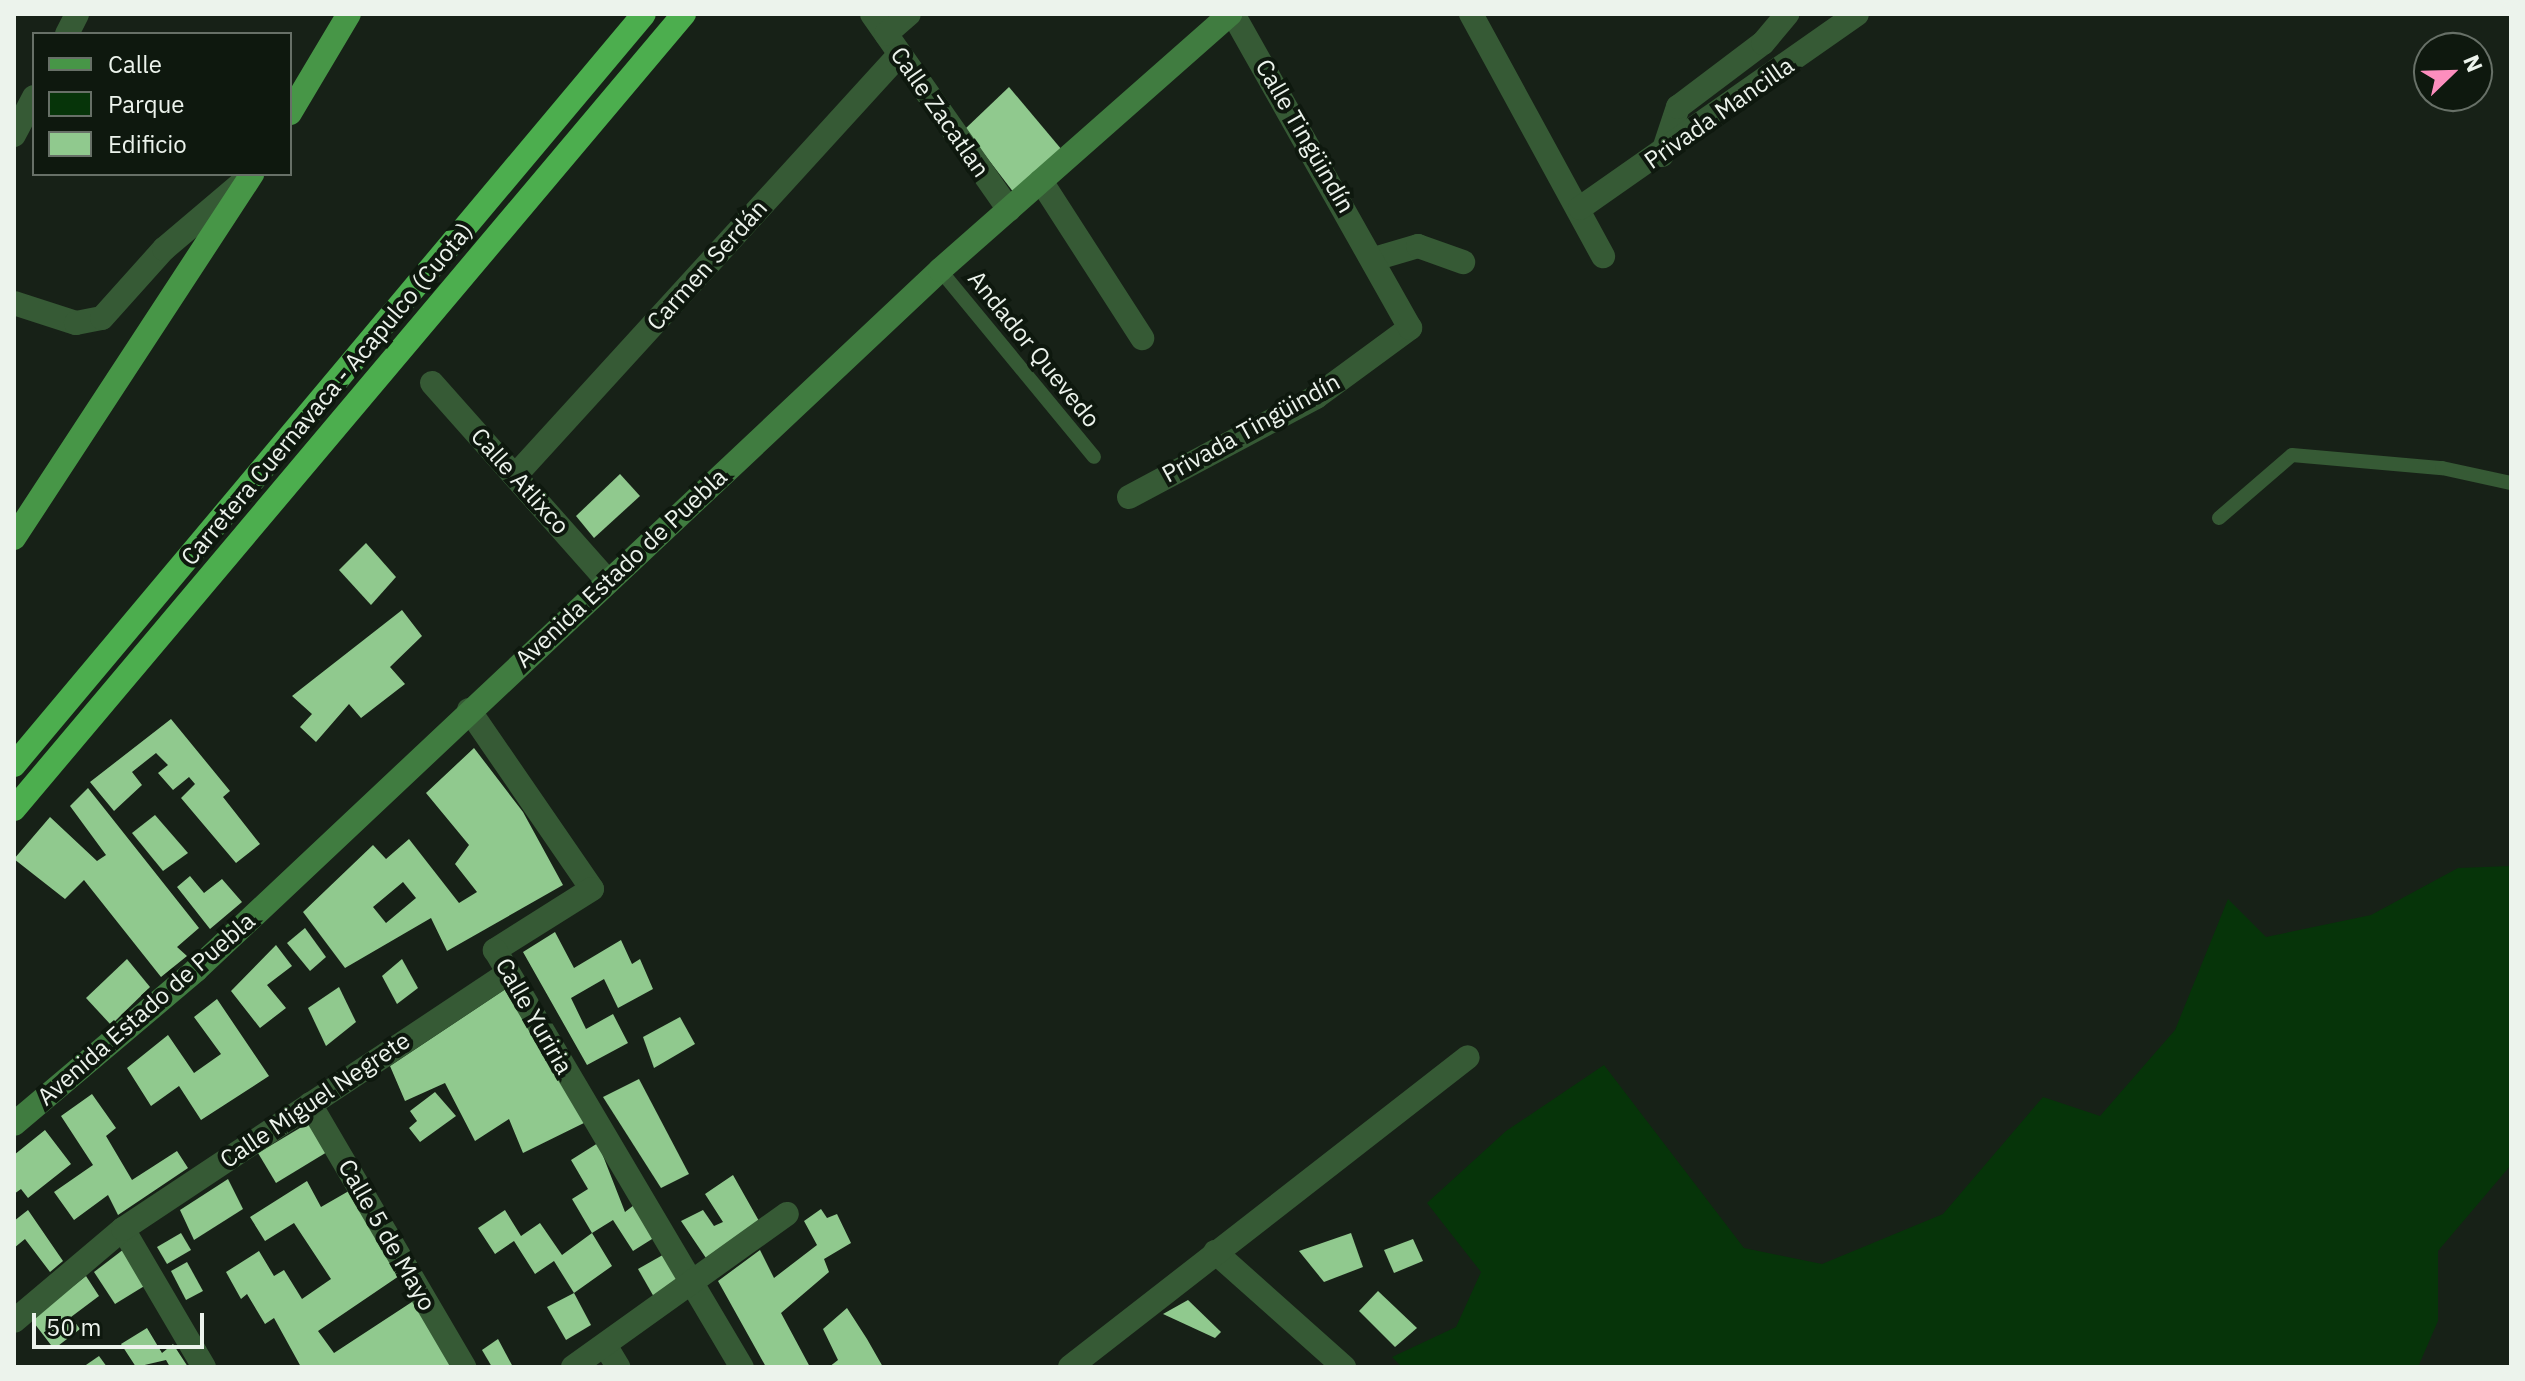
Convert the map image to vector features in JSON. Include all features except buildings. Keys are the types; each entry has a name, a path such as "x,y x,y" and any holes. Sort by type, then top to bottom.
{"highway":[{"name":"Carretera Cuernavaca - Acapulco (Cuota)","path":"14,765 644,14"},
{"name":"Carretera Cuernavaca - Acapulco (Cuota)","path":"14,809 684,14"}],"main road":[{"path":"292,110 349,14"},
{"path":"14,538 251,176"}],"street":[{"path":"68,32 77,14"},
{"name":"Calle Zacatlan","path":"872,14 1009,210"},
{"name":"Carmen Serdán","path":"515,476 893,44 909,14"},
{"name":"Avenida Estado de Puebla","path":"14,1124 196,970 607,580 940,270 1232,14"},
{"name":"Calle Tingüindín","path":"1232,14 1374,259 1410,328"},
{"path":"1471,14 1580,208 1603,256"},
{"path":"1662,155 1678,107 1763,43 1787,14"},
{"name":"Privada Mancilla","path":"1580,208 1662,155 1857,14"},
{"path":"14,135 32,101"},
{"path":"14,303 76,323 102,318 164,249 251,176"},
{"path":"1041,181 1142,338"},
{"path":"1374,259 1418,246 1463,262"},
{"name":"Privada Tingüindín","path":"1129,497 1316,397 1410,328"},
{"name":"Calle Atlixco","path":"432,383 607,580"},
{"name":"Calle Yuriria","path":"469,710 592,889 495,950 742,1367"},
{"name":"Calle Miguel Negrete","path":"14,1321 123,1229 508,973"},
{"path":"1070,1367 1468,1057"},
{"name":"Calle 5 de Mayo","path":"310,1104 464,1367"},
{"path":"573,1367 692,1285 787,1214"},
{"path":"123,1229 204,1367"},
{"path":"1215,1252 1344,1367"},
{"path":"605,1345 618,1367"}],"lane":[{"name":"Andador Quevedo","path":"940,270 1094,457"},
{"path":"2219,518 2292,455 2442,468 2511,483"}],"green space":[{"path":"2511,866 2511,1165 2438,1251 2438,1321 2418,1367 1402,1367 1392,1357 1456,1327 1481,1272 1427,1203 1506,1131 1604,1065 1744,1248 1822,1264 1943,1214 2043,1097 2100,1116 2175,1030 2228,899 2266,937 2371,915 2458,868"}]}
